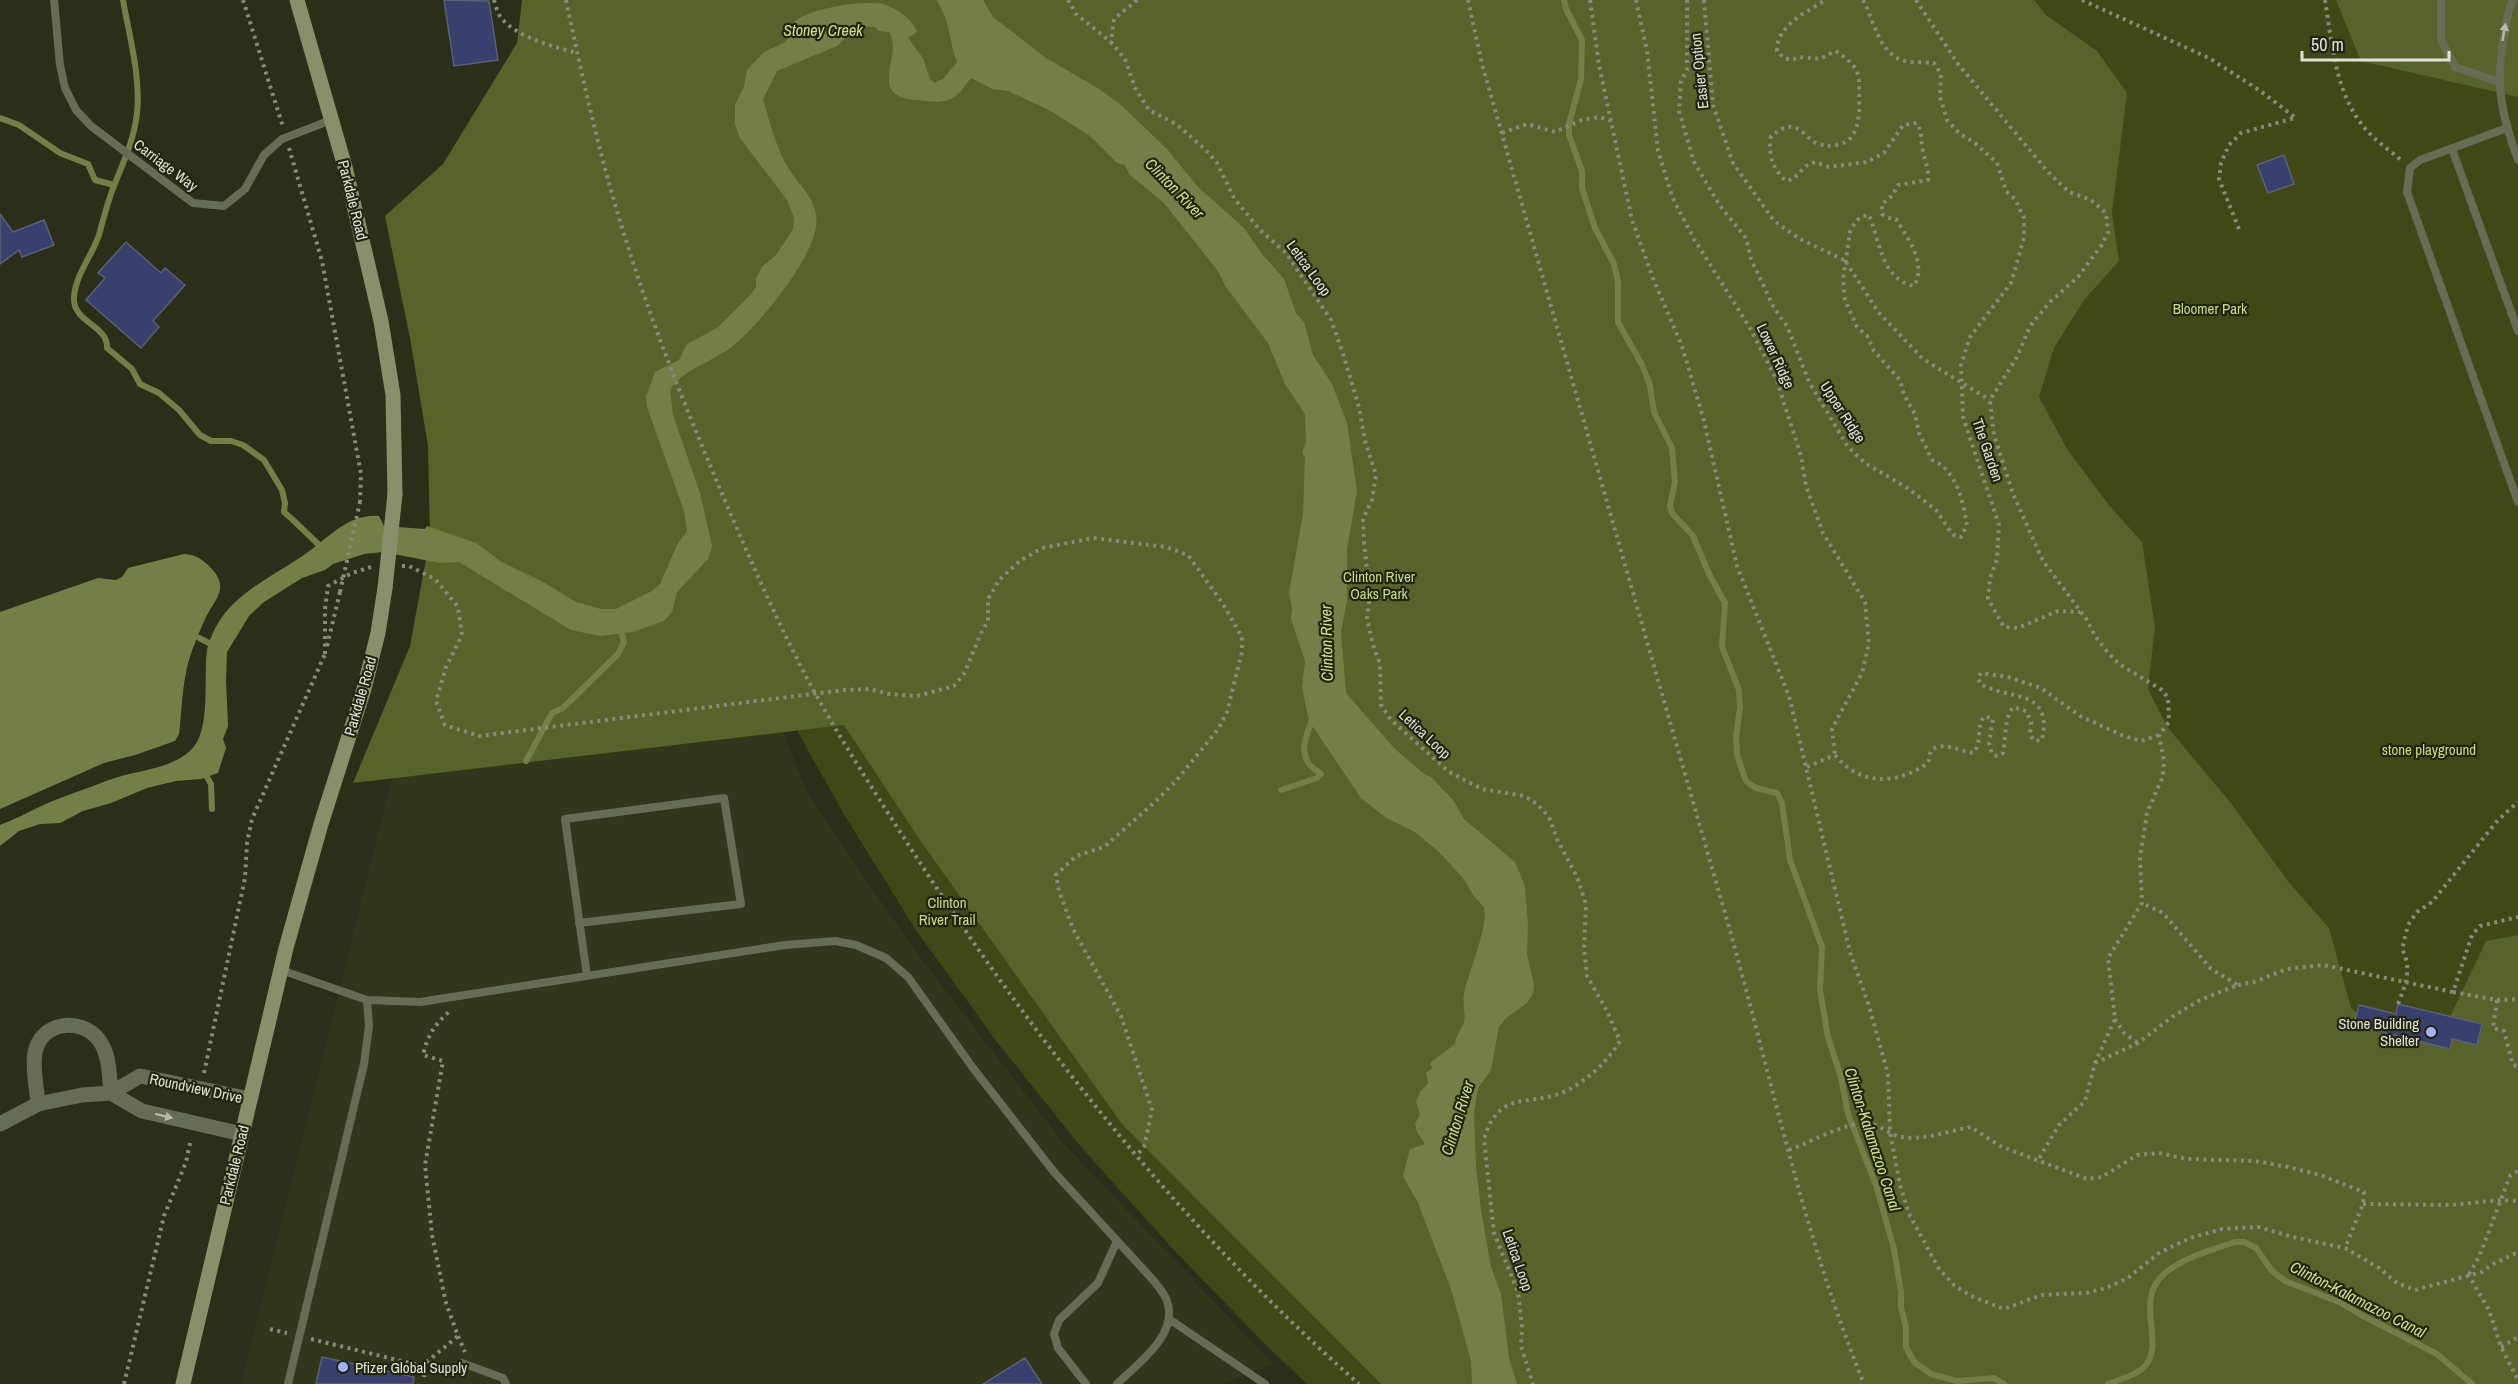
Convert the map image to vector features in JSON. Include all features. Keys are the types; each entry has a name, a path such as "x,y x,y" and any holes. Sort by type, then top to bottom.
{"main road":[{"name":"Parkdale Road","path":"183,1384 281,970 321,824 364,689 378,633 395,494 393,394 381,321 361,230 297,0"}],"street":[{"path":"38,1104 34,1063 38,1042 52,1029 68,1024 82,1026 99,1040 108,1063 111,1093 142,1111 242,1134"},
{"name":"Roundview Drive","path":"0,1124 38,1104 82,1095 111,1093 140,1076 250,1099"}],"lane":[{"name":"Carriage Way","path":"54,0 60,65 65,88 76,110 91,126 193,203 224,206 245,189 264,155 282,139 331,120"},
{"path":"2441,0 2441,40 2455,67 2499,82"},
{"path":"2513,0 2508,9 2499,60 2499,82 2500,103 2506,128 2518,160"},
{"path":"2506,128 2420,160 2410,168 2407,192 2518,502"},
{"path":"2452,149 2518,331"},
{"path":"579,923 741,904 724,798 565,819 579,923 587,976"},
{"path":"281,970 367,1000 420,1002 690,958 813,942 835,941 856,945 886,958 908,977 973,1068 1054,1172 1154,1281 1167,1301 1169,1319 1162,1338 1117,1384"},
{"path":"288,1384 364,1064 369,1026 367,1000"},
{"path":"1086,1384 1058,1348 1053,1335 1059,1320 1102,1277 1117,1241"},
{"path":"1169,1319 1265,1384"},
{"path":"462,1364 503,1377 506,1384"}],"path":[{"path":"243,0 282,126"},
{"path":"494,0 504,21 515,29 546,46 577,53"},
{"path":"566,0 589,110 624,234 668,358 691,419 763,590 815,693 855,762 943,897 1036,1032 1136,1156 1232,1262 1318,1348 1359,1384"},
{"path":"1068,0 1076,14 1111,42"},
{"path":"1111,42 1114,19 1137,0"},
{"path":"1468,0 1482,64 1758,1029 1826,1280 1864,1384"},
{"path":"1590,0 1599,65 1632,220 1653,278 1682,346 1704,422 1737,566 1789,696 1850,952 1869,1006 1888,1074 1890,1132 1900,1185 1909,1214 1939,1269 1953,1285 1971,1296 2004,1309 2041,1295 2086,1293 2106,1288 2128,1278 2159,1253 2190,1238 2222,1229 2258,1227 2346,1248 2379,1268 2397,1283 2415,1290 2482,1272 2518,1252"},
{"name":"Lower Ridge","path":"1636,0 1647,51 1658,151 1673,199 1694,239 1750,328 1777,381 1801,456 1806,486 1823,533 1865,603 1869,644 1862,673 1832,729 1835,755"},
{"name":"Upper Ridge","path":"1687,0 1687,70 1681,81 1679,111 1694,162 1720,206 1746,238 1751,259 1774,308 1787,326 1809,382 1848,447 1865,463 1909,489 1936,510 1950,531 1955,536 1962,537 1967,525 1956,484 1944,465 1932,460 1919,433 1915,414 1904,395 1900,380 1874,351 1867,336 1850,316 1843,290 1846,261"},
{"name":"Easier Option","path":"1704,0 1713,105 1733,162 1774,221 1800,239 1846,261"},
{"path":"1826,0 1783,30 1777,39 1777,51 1784,58 1792,60 1799,57 1820,59 1835,51 1850,60 1859,78 1857,128 1850,140 1843,144 1827,146 1809,139 1797,128 1784,127 1771,136 1770,159 1777,172 1786,181 1793,179 1806,166 1815,162 1829,167 1867,162 1884,153 1903,125 1911,122 1917,123 1922,130 1923,152 1928,164 1928,180 1898,185 1893,195 1882,204 1882,214 1896,219 1920,267 1919,277 1914,286 1900,281 1886,266 1869,215 1862,216 1855,222 1850,232 1846,261 1879,312 1923,359 1990,400"},
{"name":"The Garden","path":"1863,0 1880,41 1890,52 1904,61 1934,63 1941,74 1940,98 1947,120 1960,134 1975,143 1997,163 2006,191 2015,199 2024,218 2024,238 2011,283 1970,337 1961,365 1963,417 1999,525 1997,559 1990,578 1988,599 2004,627 2018,628 2058,611 2081,612"},
{"path":"1807,767 1835,755 1845,768 1860,775 1882,780 1905,775 1928,763 1931,750 1938,746 1950,746 1973,753 1977,749 1980,723 1985,716 1993,720 1989,743 1992,754 1997,756 2003,753 2008,715 2013,707 2026,711 2031,722 2030,735 2035,741 2042,740 2045,729 2044,713 2038,705 2018,695 1989,689 1980,684 1978,677 1981,673 2008,677 2041,688 2080,716 2124,736 2141,741 2159,735 2169,722 2168,698 2162,690 2120,664 2095,636 2081,612 2043,561 2013,494 1994,435 1990,400 2017,357 2030,326 2050,302 2078,276 2101,246 2108,233 2106,213 2091,200 2068,192 2048,172 1958,64 1916,0"},
{"path":"2082,0 2209,58 2259,90 2296,118 2241,133 2229,145 2221,163 2219,179 2239,229"},
{"path":"2325,0 2334,55 2345,101 2364,128 2410,168"},
{"name":"Letica Loop","path":"1111,42 1125,59 1135,88 1149,110 1176,124 1205,149 1217,163 1234,198 1260,230 1286,253 1315,294 1330,321 1359,407 1365,441 1376,475 1372,500 1364,519 1364,543 1370,596 1367,618 1380,664 1381,705 1391,720 1449,772 1482,789 1524,796 1537,804 1549,817 1557,839 1577,877 1586,904 1584,949 1587,976 1607,1011 1620,1041 1612,1055 1595,1072 1565,1091 1514,1101 1499,1112 1488,1126 1484,1139 1494,1233 1518,1292 1522,1327 1521,1346 1533,1384"},
{"path":"1502,133 1527,124 1555,132 1582,120 1599,117 1612,121"},
{"path":"200,1088 245,878 247,843 252,819 325,654 360,502 361,474 322,261 289,147"},
{"path":"398,566 409,566 435,579 458,607 462,635 446,667 436,701 445,725 479,736 815,693 870,689 889,694 917,696 954,686 964,674 988,621 988,599 1000,579 1020,561 1042,548 1093,538 1166,548 1188,555 1204,574 1242,637 1242,652 1227,712 1219,728 1183,773 1149,808 1104,847 1076,856 1056,875 1059,891 1073,929 1121,1016 1152,1110 1143,1146 1136,1156"},
{"path":"325,654 325,609 328,586 352,573 376,566"},
{"path":"2138,1043 2124,1033 2115,1019 2108,958 2142,903 2140,857 2142,841 2147,813 2163,776 2164,761 2159,735"},
{"path":"2398,1004 2406,982 2409,961 2402,948 2402,939 2408,925 2417,912 2432,902 2498,820 2518,802"},
{"path":"2142,903 2163,913 2211,969 2238,985"},
{"path":"2453,992 2472,935 2480,926 2518,917"},
{"path":"2095,1063 2138,1043 2172,1017 2200,1000 2287,969 2323,965 2497,1000 2518,999"},
{"path":"2512,999 2518,993"},
{"path":"2497,1000 2493,1028 2504,1031 2513,1065 2518,1067"},
{"path":"424,1377 425,1365 441,1348 458,1336 446,1303 432,1235 425,1165 443,1061 423,1055 427,1038 434,1024 456,1006"},
{"path":"2037,1162 2060,1125 2085,1101 2095,1063 2115,1019"},
{"path":"1790,1150 1845,1128 1865,1123 1877,1124 1897,1136 1919,1136 1971,1127 2000,1146 2037,1162 2087,1179 2102,1177 2137,1155 2159,1153 2187,1159 2255,1161 2320,1175 2364,1192 2364,1204 2346,1248"},
{"path":"124,1384 164,1216 186,1162 194,1124"},
{"path":"2468,1274 2479,1257 2510,1176 2518,1171"},
{"path":"2364,1204 2450,1205 2501,1200 2518,1202"},
{"path":"2468,1274 2490,1310 2501,1347 2518,1380"},
{"path":"270,1329 425,1365"},
{"path":"2501,1347 2518,1337"}],"shaded area":[{"path":"768,692 807,793 912,947 1064,1144 1272,1363 1223,1384 241,1384 404,731"}],"green space":[{"name":"Clinton River Oaks Park","path":"522,0 2034,0 2046,15 2097,51 2127,93 2112,213 2119,261 2084,300 2054,348 2039,397 2067,449 2108,504 2142,542 2155,627 2148,689 2168,728 2230,802 2291,885 2329,928 2351,1008 2392,1043 2449,1019 2486,941 2518,935 2518,1384 1381,1384 1122,1124 922,843 844,725 353,783 410,646 430,537 428,446 410,338 385,216 443,164 517,43"},
{"name":"Clinton River Oaks Park","path":"528,0 2518,0 2518,1384 1307,1384 1172,1248 1081,1147 997,1042 916,930 845,816 777,695"},
{"path":"2336,0 2518,0 2518,97 2361,61"}],"water":[{"path":"936,0 983,0 993,17 1046,58 1099,89 1121,105 1167,149 1198,187 1244,228 1262,254 1284,279 1296,313 1304,322 1313,355 1332,384 1347,423 1357,491 1347,549 1347,601 1341,631 1346,693 1395,749 1431,777 1453,800 1464,819 1515,862 1525,886 1528,925 1527,954 1534,984 1533,994 1527,1003 1506,1018 1499,1027 1491,1070 1478,1088 1474,1113 1476,1166 1481,1210 1491,1267 1501,1294 1509,1358 1517,1384 1472,1384 1471,1361 1451,1289 1418,1203 1403,1176 1410,1149 1425,1144 1415,1124 1420,1114 1416,1102 1420,1092 1428,1083 1426,1073 1432,1068 1430,1063 1455,1044 1464,1022 1464,994 1481,938 1484,907 1473,895 1463,878 1439,852 1415,832 1386,818 1361,798 1309,721 1302,687 1305,661 1291,619 1292,608 1289,593 1303,514 1305,457 1302,453 1306,442 1305,414 1285,384 1268,343 1226,287 1218,271 1164,203 1130,175 1125,165 1117,163 1090,136 1049,110 1008,91 992,89 972,78 959,93 949,100 940,102 901,97 893,91 889,83 892,42 889,32 879,31 875,27 859,26 837,46 777,71 763,99 782,156 812,202 816,215 816,230 800,266 758,321 733,346 683,376 670,390 673,415 700,493 712,546 708,559 677,592 672,612 664,621 633,632 600,636 571,630 459,562 440,563 383,552 364,554 333,564 325,570 302,578 264,602 249,616 227,652 228,726 223,739 226,748 218,773 201,779 176,781 147,788 111,803 83,811 60,823 40,824 19,831 0,846 0,825 55,800 109,780 162,766 190,751 197,742 204,718 208,648 214,631 225,613 258,584 349,522 368,516 379,516 384,526 425,529 427,526 476,543 502,562 545,583 576,602 601,609 616,609 652,591 660,584 678,543 687,531 684,511 647,407 646,397 655,372 679,360 687,344 717,328 751,294 756,287 756,279 762,267 776,255 793,229 794,218 787,200 740,138 735,125 735,105 744,86 747,70 764,52 786,42 791,25 798,19 821,10 849,4 874,3 893,8 912,23 917,32 908,38 923,58 930,79 935,83 943,79 957,62 947,22"},
{"path":"184,554 196,556 208,565 217,575 220,588 189,660 179,734 175,741 104,763 0,809 0,612 98,578 116,580 122,577 128,568"}],"building":[{"path":"444,0 489,1 498,60 454,66"},
{"path":"2284,155 2294,184 2268,193 2257,165"},
{"path":"0,214 13,232 44,220 54,245 22,257 19,250 0,264"},
{"path":"126,242 161,273 165,268 185,285 153,321 159,327 141,348 86,300 105,278 98,273"},
{"name":"Stone Building Shelter","path":"2398,1004 2482,1024 2477,1045 2452,1039 2450,1049 2354,1025 2359,1005 2396,1014"},
{"name":"Pfizer Global Supply","path":"322,1357 414,1377 413,1384 316,1384"},
{"path":"1025,1358 1042,1384 983,1384"}],"waterway":[{"path":"123,0 136,71 137,113 127,153 110,196 99,235 77,281 75,306 84,319 102,334 107,348 132,369 140,384 159,393 179,410 200,435 211,441 231,441 243,445 264,460 282,490 285,503 284,512 318,544"},
{"name":"Clinton-Kalamazoo Canal","path":"1564,0 1566,9 1582,40 1581,79 1569,124 1569,135 1582,171 1582,188 1595,228 1614,264 1618,282 1618,322 1642,365 1650,385 1654,412 1672,448 1675,482 1670,506 1672,513 1693,536 1710,576 1725,603 1722,647 1739,690 1740,707 1736,737 1737,754 1744,776 1747,782 1756,788 1777,793 1782,803 1790,860 1822,947 1820,990 1828,1037 1841,1077 1848,1114 1876,1185 1894,1249 1901,1307 1906,1327 1906,1347 1914,1362 1931,1374 1957,1381 1994,1378 2004,1384"},
{"path":"0,118 19,125 60,153 88,164 95,180 114,185"},
{"path":"526,761 552,713 563,708 618,654 624,642 622,634"},
{"path":"199,638 209,643"},
{"path":"1281,790 1317,778 1321,774 1309,764 1304,749 1311,723"},
{"path":"207,777 211,784 212,809"},
{"name":"Clinton-Kalamazoo Canal","path":"2108,1384 2142,1369 2149,1359 2152,1348 2151,1297 2155,1285 2164,1274 2189,1259 2235,1242 2244,1242 2256,1248 2272,1271 2285,1281 2339,1302 2437,1354 2472,1384"}],"place":[{"name":"Stone Building Shelter","path":"2431,1032"},
{"name":"Pfizer Global Supply","path":"343,1367"}],"water label":[{"name":"Stoney Creek","path":"823,30"},
{"name":"Clinton River","path":"1175,188"},
{"name":"Clinton River","path":"1326,643"},
{"name":"Clinton River","path":"1457,1118"}],"park label":[{"name":"Bloomer Park","path":"2210,308"},
{"name":"stone playground","path":"2429,749"},
{"name":"Clinton River Trail","path":"947,910"}]}
